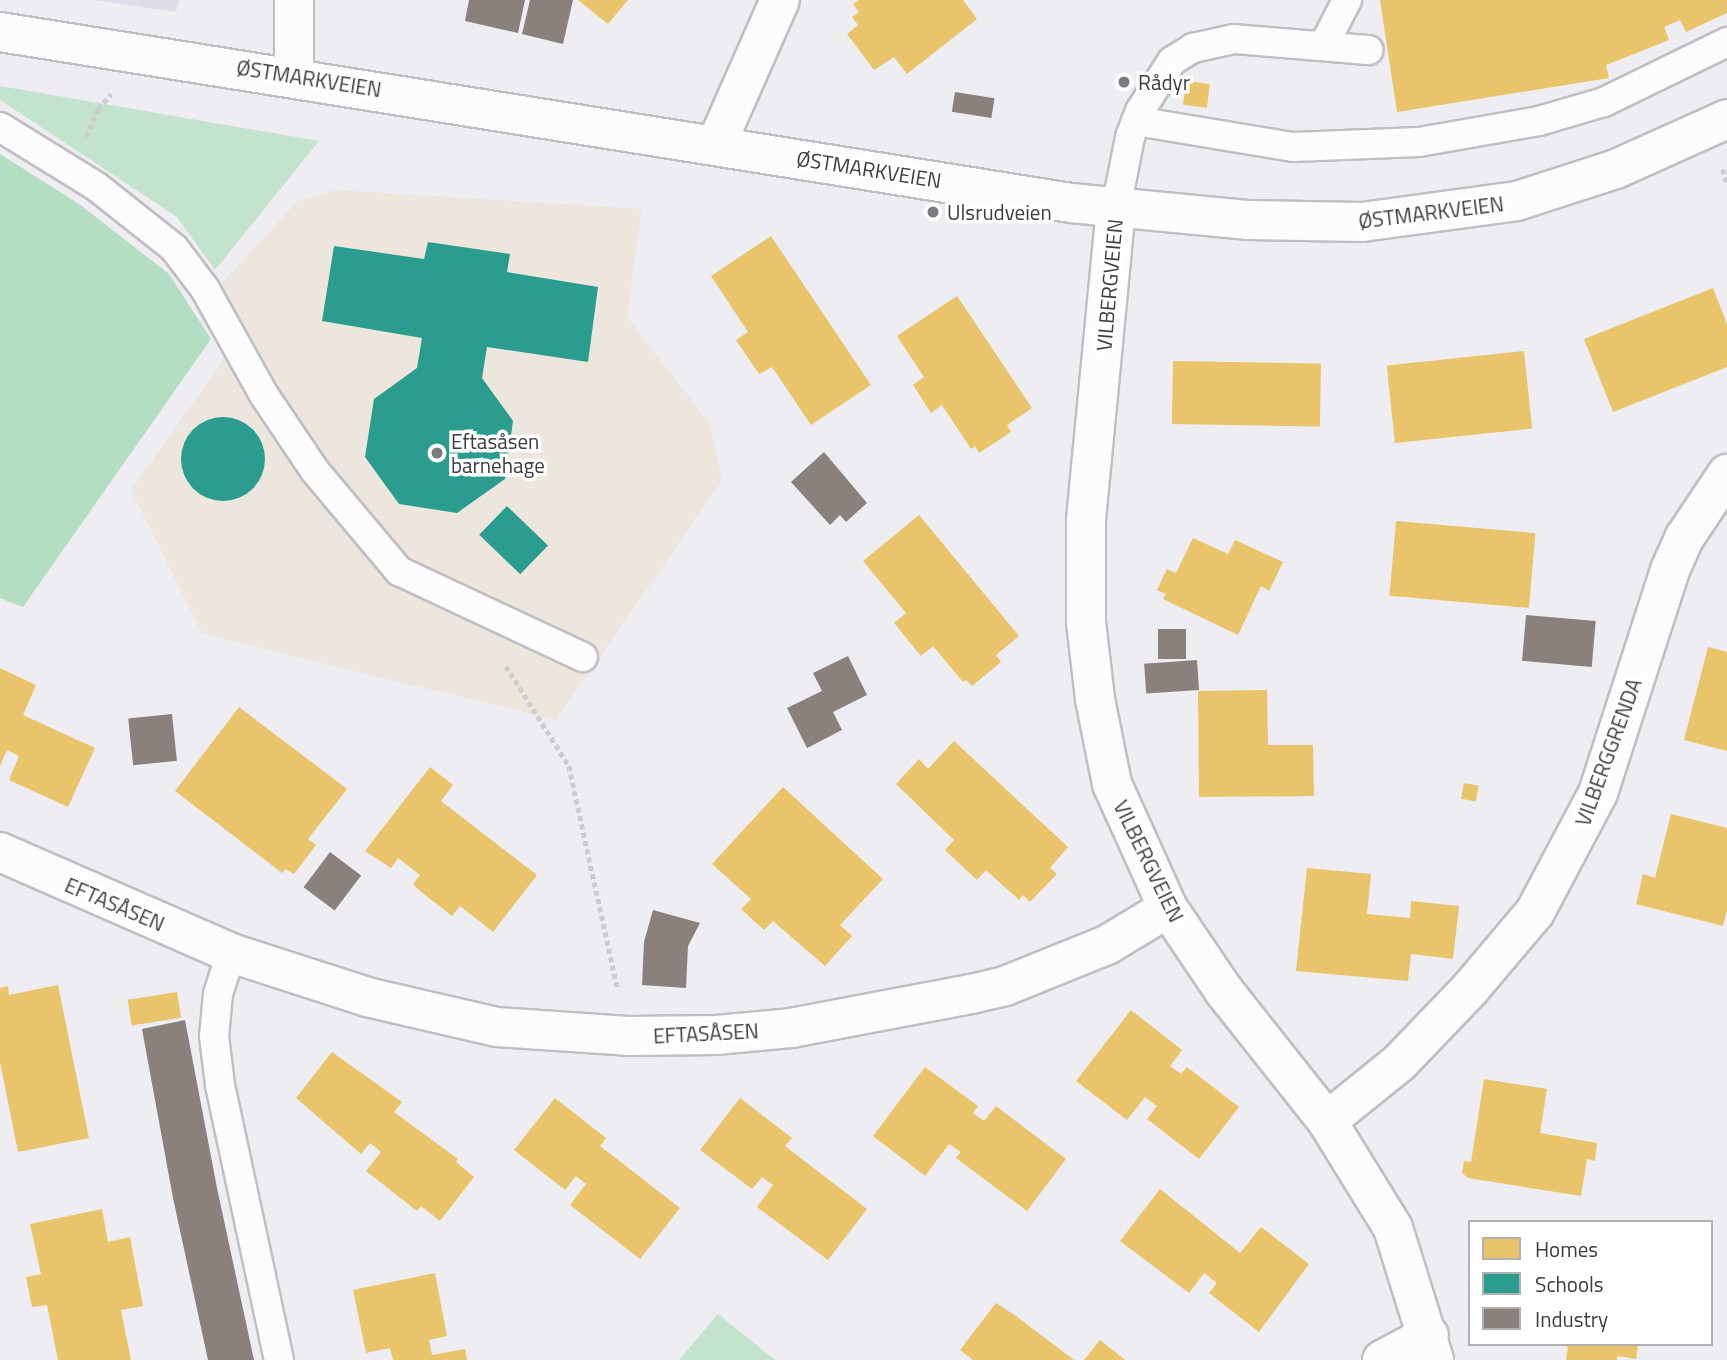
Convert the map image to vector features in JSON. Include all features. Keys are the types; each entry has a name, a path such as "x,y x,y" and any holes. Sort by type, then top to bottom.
{"street":[{"path":"294,0 294,76"},
{"path":"716,145 780,0"},
{"name":"ØSTMARKVEIEN","path":"0,32 294,76 1116,208 1306,222 1428,216 1559,189 1727,119"},
{"name":"VILBERGVEIEN","path":"1116,208 1087,499 1086,622 1112,784 1168,908 1224,991 1327,1121 1393,1228 1431,1347"},
{"name":"VILBERGGRENDA","path":"1327,1121 1400,1062 1470,989 1535,912 1598,793 1680,548 1727,474"},
{"name":"EFTASÅSEN","path":"0,852 231,953 450,1019 497,1027 628,1035 716,1035 791,1028 971,995 1005,986 1107,945 1168,908"},
{"path":"1382,1360 1431,1347"}],"lane":[{"path":"1324,46 1347,0"},
{"path":"1116,208 1136,121 1172,61 1193,48 1234,39 1369,50"},
{"path":"1136,121 1293,147 1419,142 1539,121 1604,102 1727,42"},
{"path":"0,127 146,221 174,248 205,289 264,395 315,471 399,570 583,657"},
{"path":"231,953 218,994 214,1036 220,1085 279,1360"}],"path":[{"path":"71,172 98,109 114,90"},
{"path":"499,655 569,766 628,1035"}],"shaded area":[{"path":"94,0 179,0 176,12"},
{"name":"Eftasåsen barnehage","path":"336,190 642,209 627,317 710,424 722,481 556,720 202,634 131,490 246,328 221,284 299,200"}],"green space":[{"path":"0,86 319,141 215,270 177,217 0,100"},
{"path":"0,154 79,204 169,274 211,339 23,607 0,598"},
{"path":"718,1314 775,1360 679,1360"}],"building: Homes":[{"path":"578,0 628,0 608,24"},
{"path":"859,0 963,0 977,19 907,74 894,57 874,70 847,34 858,25 852,17 859,12 853,4"},
{"path":"1380,0 1727,0 1727,13 1686,32 1680,20 1664,27 1669,40 1606,65 1609,78 1397,112"},
{"path":"1186,81 1210,84 1207,108 1183,105"},
{"path":"771,236 871,385 811,425 772,367 759,374 736,340 748,332 711,276"},
{"path":"1713,288 1727,324 1727,367 1613,412 1584,339"},
{"path":"957,296 1032,408 1007,425 1011,432 979,453 975,446 971,449 942,405 931,413 913,385 924,377 897,336"},
{"path":"1524,351 1532,429 1395,443 1387,365"},
{"path":"1173,361 1321,364 1320,427 1172,424"},
{"path":"919,515 1019,636 996,655 1001,662 972,686 966,680 963,682 933,646 921,656 894,623 906,613 863,561"},
{"path":"1396,521 1535,533 1529,608 1389,596"},
{"path":"1193,538 1228,554 1235,540 1283,562 1269,591 1261,586 1238,635 1163,599 1166,594 1157,590 1167,569 1176,573"},
{"path":"1708,647 1727,652 1727,751 1684,740"},
{"path":"0,668 36,685 23,715 95,748 68,807 9,780 19,756 7,750 0,766"},
{"path":"1267,690 1268,745 1313,745 1314,796 1199,797 1198,691"},
{"path":"239,707 347,789 308,839 316,845 294,874 286,869 282,873 175,791"},
{"path":"954,741 1068,847 1050,868 1057,874 1030,902 1023,895 1019,900 986,870 977,880 945,850 954,840 896,784 919,759 928,769"},
{"path":"430,767 453,785 441,801 537,875 493,932 460,906 452,916 413,884 420,875 398,858 391,868 365,851"},
{"path":"1464,783 1479,786 1476,802 1461,799"},
{"path":"783,787 883,879 840,925 852,936 825,966 773,921 764,930 741,909 751,899 712,864"},
{"path":"1671,814 1727,828 1727,910 1723,926 1636,904 1643,874 1655,878"},
{"path":"1307,868 1371,874 1367,914 1410,918 1411,901 1459,906 1453,959 1411,954 1408,981 1296,971"},
{"path":"58,985 89,1138 18,1152 0,1062 0,988 8,986 9,995"},
{"path":"177,992 181,1018 132,1026 128,1000"},
{"path":"1131,1010 1182,1050 1170,1066 1181,1074 1187,1067 1239,1107 1199,1159 1147,1119 1157,1106 1145,1097 1127,1120 1076,1081"},
{"path":"332,1052 402,1102 394,1112 458,1159 456,1162 474,1177 440,1221 421,1206 417,1211 366,1171 381,1152 370,1143 361,1154 296,1098"},
{"path":"925,1067 978,1106 973,1113 984,1121 996,1106 1066,1159 1027,1211 956,1158 961,1152 949,1144 925,1176 873,1136"},
{"path":"1484,1079 1547,1089 1540,1133 1597,1143 1595,1161 1587,1159 1581,1196 1468,1178 1462,1173 1464,1161 1471,1162"},
{"path":"555,1098 606,1138 600,1146 680,1208 640,1259 570,1205 586,1184 576,1176 565,1190 514,1150"},
{"path":"740,1098 792,1138 785,1146 867,1209 828,1260 757,1207 773,1185 762,1177 752,1189 700,1150"},
{"path":"1160,1189 1240,1253 1261,1227 1309,1264 1259,1332 1209,1293 1217,1283 1204,1273 1189,1293 1120,1241"},
{"path":"102,1209 108,1242 130,1237 143,1306 121,1310 131,1360 58,1360 47,1305 32,1307 26,1277 41,1274 30,1224"},
{"path":"435,1273 447,1336 429,1340 432,1355 465,1349 467,1360 393,1360 390,1348 366,1353 353,1290"},
{"path":"996,1303 1074,1360 973,1360 960,1350"},
{"path":"1100,1340 1125,1360 1084,1360"},
{"path":"1565,1346 1638,1346 1636,1359 1617,1356 1617,1360 1566,1360 1568,1347"}],"building: Schools":[{"path":"428,242 510,254 507,272 598,287 588,362 487,347 482,378 513,421 505,479 457,513 399,504 365,457 374,399 417,368 422,338 322,321 334,246 424,259"},
{"path":"223,417 239,420 253,429 262,443 265,459 262,475 253,489 239,498 223,501 207,498 193,489 184,475 181,459 184,443 193,429 207,420"},
{"path":"507,506 548,546 520,574 479,535"}],"building: Industry":[{"path":"469,0 525,0 518,33 465,21"},
{"path":"530,0 573,0 563,44 522,34"},
{"path":"955,92 995,98 991,118 952,112"},
{"path":"824,452 867,503 846,522 840,515 830,525 791,482"},
{"path":"1526,615 1596,621 1592,667 1522,661"},
{"path":"1158,629 1186,629 1186,659 1158,659"},
{"path":"848,656 867,695 833,712 842,730 807,748 787,708 822,691 813,673"},
{"path":"1197,660 1199,690 1146,694 1144,664"},
{"path":"172,714 177,761 133,765 128,719"},
{"path":"330,852 361,875 335,911 304,887"},
{"path":"653,910 700,923 688,946 686,988 642,985 644,942"},
{"path":"185,1020 254,1360 208,1360 173,1198 142,1029"}],"place":[{"name":"Rådyr","path":"1124,82"},
{"name":"Ulsrudveien","path":"933,212"},
{"name":"Eftasåsen barnehage","path":"437,453"}]}
